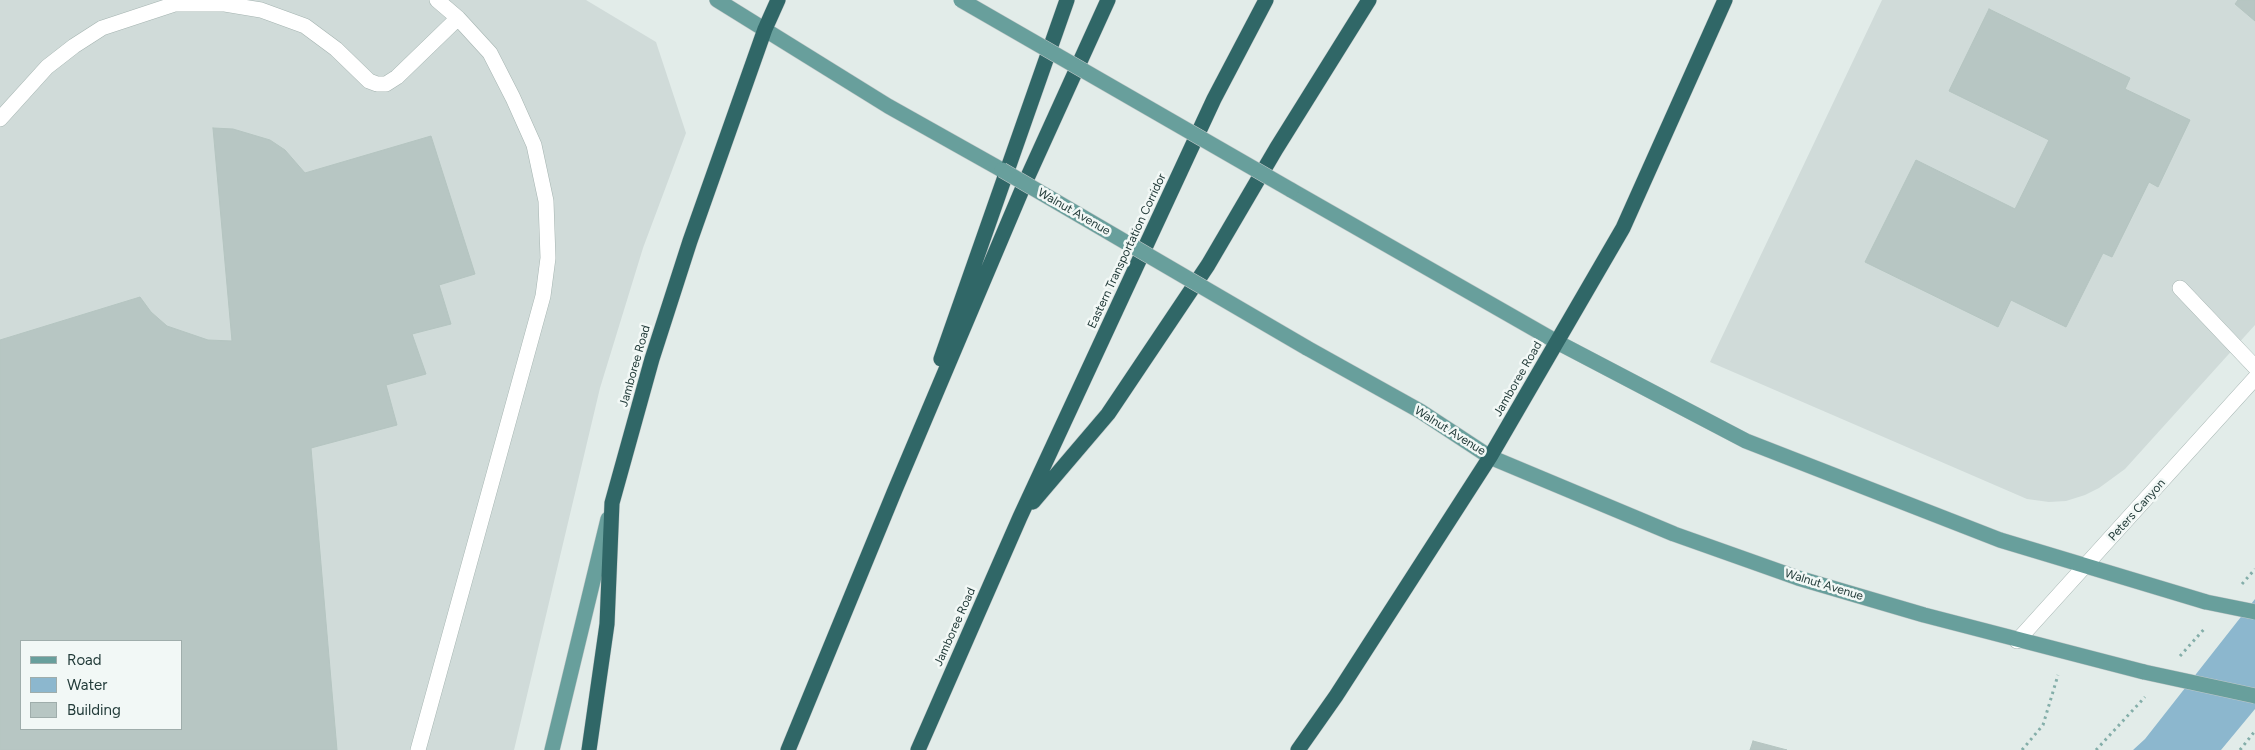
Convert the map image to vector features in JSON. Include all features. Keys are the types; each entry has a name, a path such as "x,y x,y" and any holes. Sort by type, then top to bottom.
{"highway":[{"name":"Jamboree Road","path":"612,503 652,359 675,287 765,30 778,0"},
{"path":"895,490 1052,37 1067,0"},
{"path":"788,750 1024,185 1108,0"},
{"name":"Eastern Transportation Corridor","path":"1020,517 1214,99 1266,0"},
{"path":"1020,517 1108,414 1208,265 1276,149 1369,0"},
{"name":"Jamboree Road","path":"1298,750 1336,696 1490,456 1623,228 1725,0"},
{"path":"589,750 607,624 612,503"},
{"name":"Jamboree Road","path":"918,750 1020,517"}],"main road":[{"name":"Walnut Avenue","path":"717,0 888,106 1002,170 1307,348 1420,411 1490,456 1674,534 1789,575 2064,653 2255,696"},
{"path":"961,0 1557,342 1746,441 2000,540 2206,602 2255,612"},
{"name":"Jamboree Road","path":"552,750 612,503"}],"street":[{"path":"418,750 543,296 548,258 546,201 534,145 490,53 458,18 438,0"},
{"path":"0,119 48,66 74,46 102,28 175,4 225,4 260,10 305,26 336,49 369,81 377,84 386,84 397,77 458,18"},
{"path":"2180,288 2255,367"},
{"name":"Peters Canyon","path":"2018,640 2255,378"}],"path":[{"path":"2022,750 2043,725 2064,653"},
{"path":"2240,750 2255,731"}],"shaded area":[{"path":"0,0 586,0 656,42 686,133 643,248 600,388 514,750 0,750"},
{"path":"1882,0 2255,0 2255,325 2125,469 2099,488 2085,495 2066,501 2049,502 2027,499 1710,362"}],"water":[{"path":"2255,599 2255,709 2221,750 2133,750 2145,739"}],"building":[{"path":"2238,0 2255,0 2255,21 2235,4"},
{"path":"1989,9 2130,78 2125,89 2190,120 2158,187 2149,182 2112,257 2103,253 2066,327 2011,300 1998,327 1865,262 1916,160 2015,209 2049,140 1949,91"},
{"path":"213,128 233,129 270,140 285,150 305,173 431,136 475,274 439,285 451,324 412,334 426,374 386,385 397,425 311,448 337,750 0,750 0,340 140,297 151,312 167,326 208,340 232,341"},
{"path":"1753,741 1787,750 1750,750"}]}
